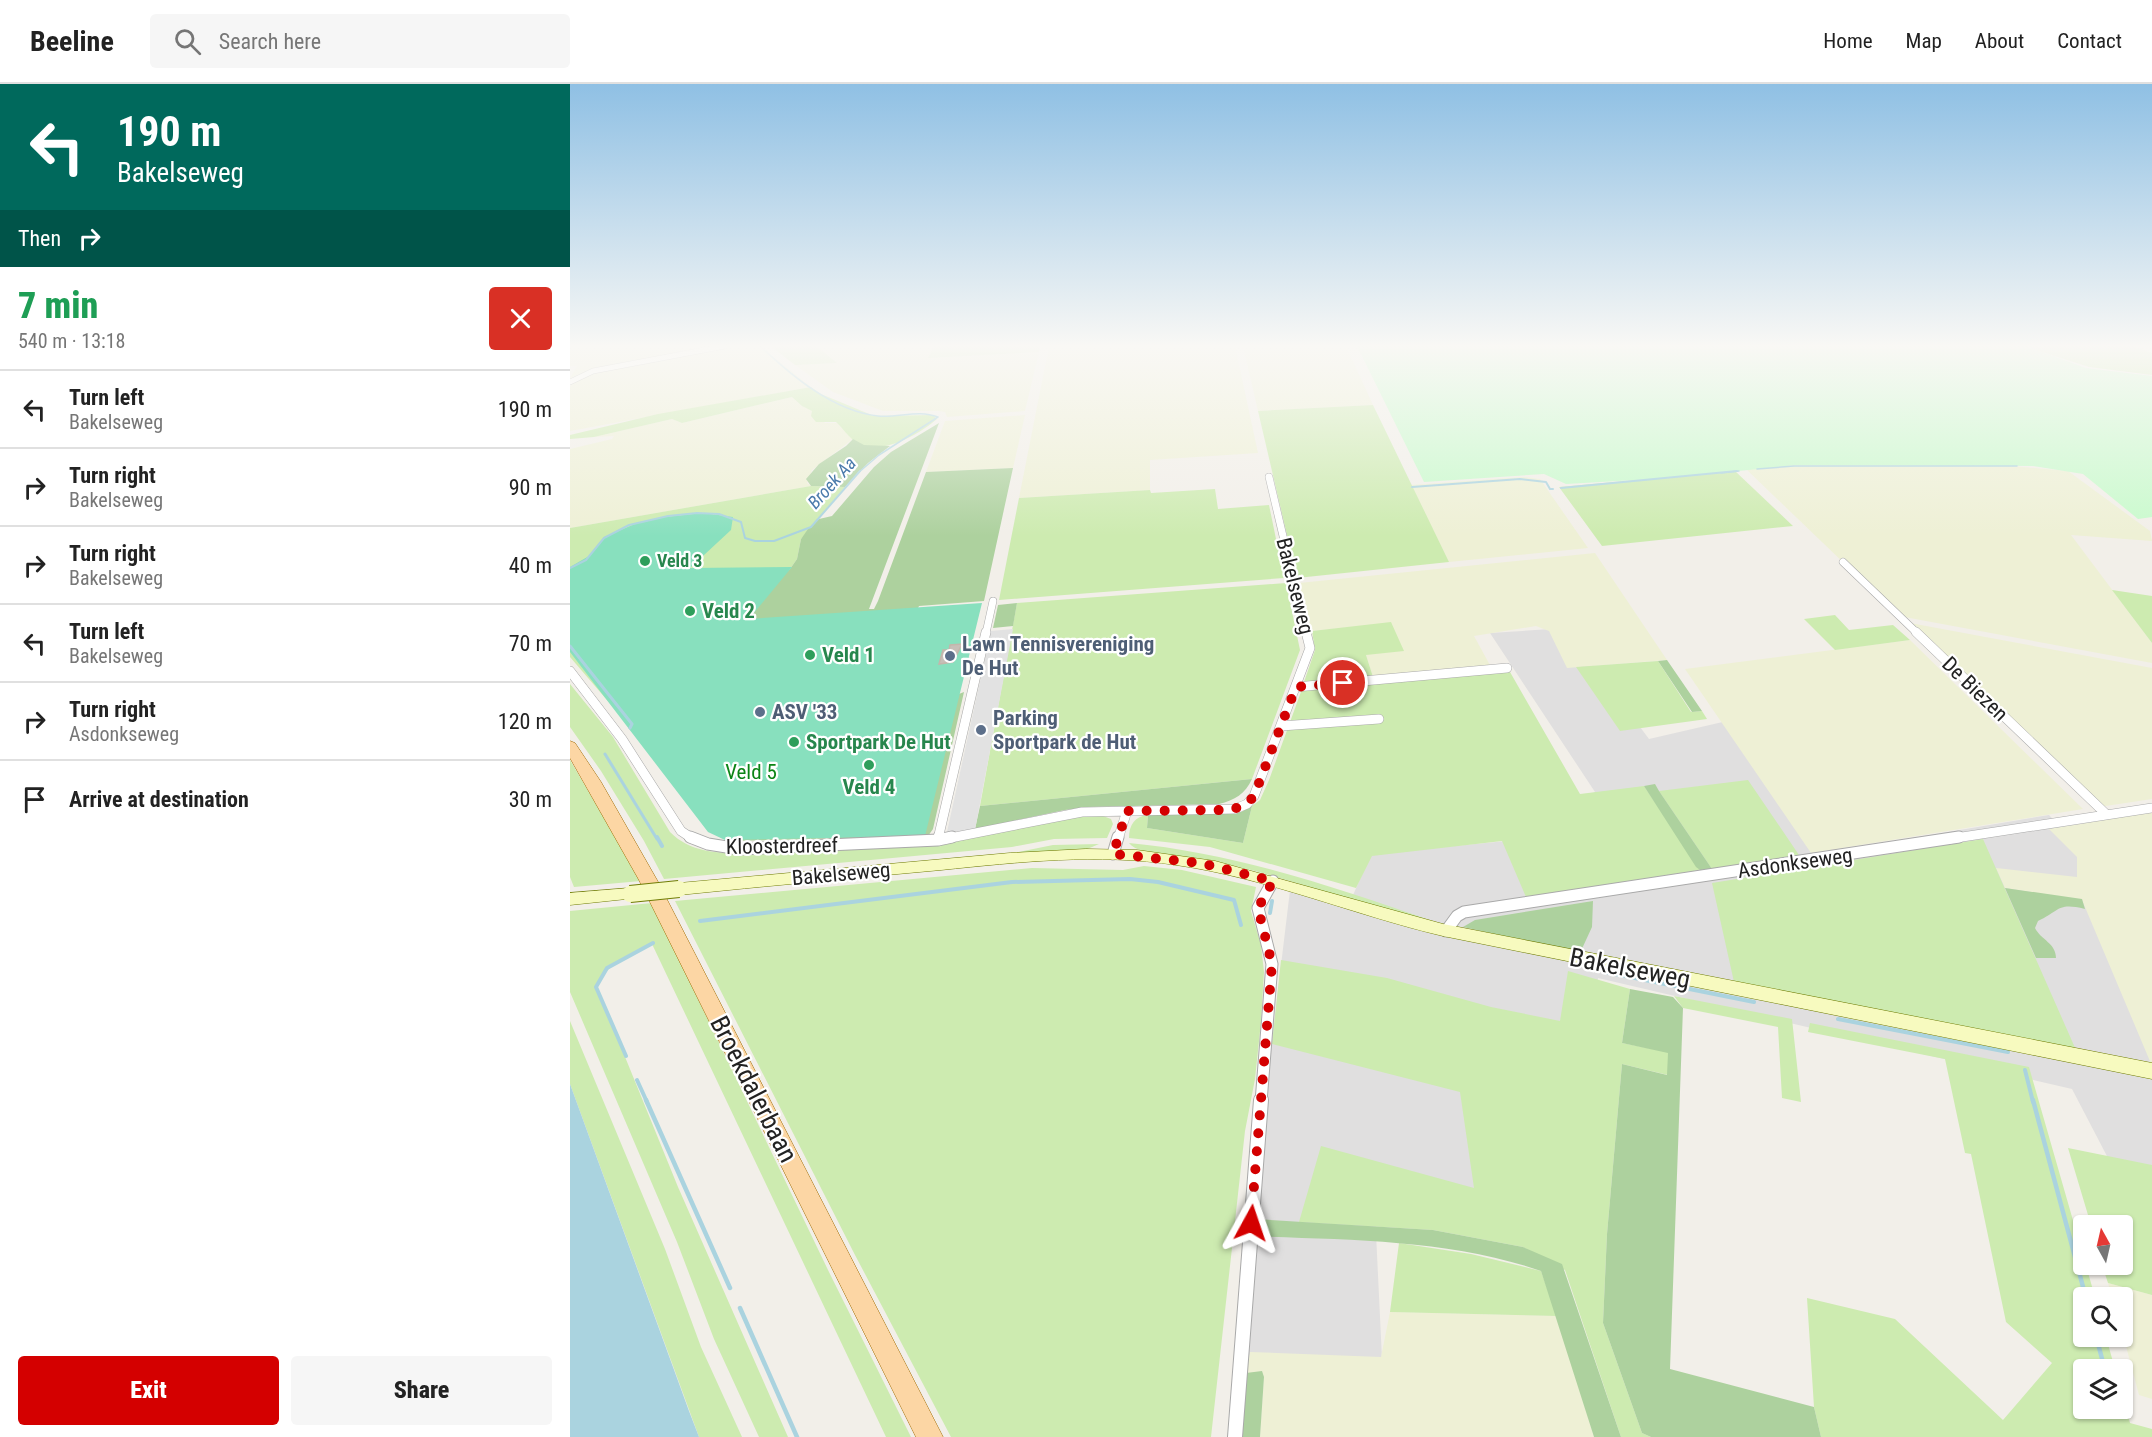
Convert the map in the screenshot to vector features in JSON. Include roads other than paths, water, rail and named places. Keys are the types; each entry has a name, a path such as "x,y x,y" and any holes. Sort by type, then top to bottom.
{"main road":[{"name":"Broekdalerbaan","path":"570,746 648,880 930,1437"}],"street":[{"name":"Bakelseweg","path":"1127,811 1227,810 1243,806 1254,796 1310,648 1269,477"},
{"name":"De Biezen","path":"1843,562 2107,815"},
{"path":"938,840 993,601"},
{"path":"1296,687 1507,668"},
{"name":"Kloosterdreef","path":"570,671 622,739 681,831 693,840 714,846 739,849 938,840 1071,813 1127,811"},
{"path":"1281,726 1380,719"},
{"name":"Asdonkseweg","path":"1446,931 1461,913 1810,862 2152,808"},
{"path":"1113,854 1127,811"},
{"name":"Bakelseweg","path":"570,899 1033,856 1113,854 1189,861 1273,881 1402,921 1446,931 2152,1071"},
{"path":"1234,1437 1272,964 1258,908 1273,881"}],"water":[{"path":"570,1084 689,1411 699,1437 570,1437"}],"waterway":[{"name":"Broek Aa","path":"851,409 878,416 923,414 938,417 879,455 859,472"},
{"path":"1757,469 1794,466 2017,466"},
{"path":"1561,488 1737,471"},
{"path":"1721,473 1739,471"},
{"name":"Broek Aa","path":"570,568 586,560 604,538 629,525 668,516 697,513 719,514 741,522 745,538 755,541 774,541 811,527 859,472"},
{"path":"1412,487 1520,479 1546,482 1550,489 1553,489"},
{"name":"Broek Aa","path":"570,646 632,724 630,728"},
{"path":"605,754 657,839"},
{"path":"657,837 662,846"},
{"path":"700,921 1012,882 1130,879 1158,882 1234,900 1241,925"},
{"path":"1270,913 1272,901"},
{"path":"626,1056 596,987 607,968 653,943"},
{"path":"1605,972 1754,1002"},
{"path":"1838,1019 2008,1052"},
{"path":"2025,1070 2033,1102"},
{"path":"637,1080 647,1102"},
{"path":"646,1100 730,1288"},
{"path":"2033,1100 2083,1287"},
{"path":"740,1308 797,1437"},
{"path":"2099,1347 2102,1359"}],"place":[{"name":"Veld 3","path":"645,561"},
{"name":"Veld 2","path":"690,611"},
{"name":"Veld 1","path":"810,655"},
{"name":"Lawn Tennisvereniging De Hut","path":"950,656"},
{"name":"ASV '33","path":"760,712"},
{"name":"Parking Sportpark de Hut","path":"981,730"},
{"name":"Sportpark De Hut","path":"794,742"},
{"name":"Veld 4","path":"869,765"}],"park label":[{"name":"Veld 5","path":"751,772"}]}
